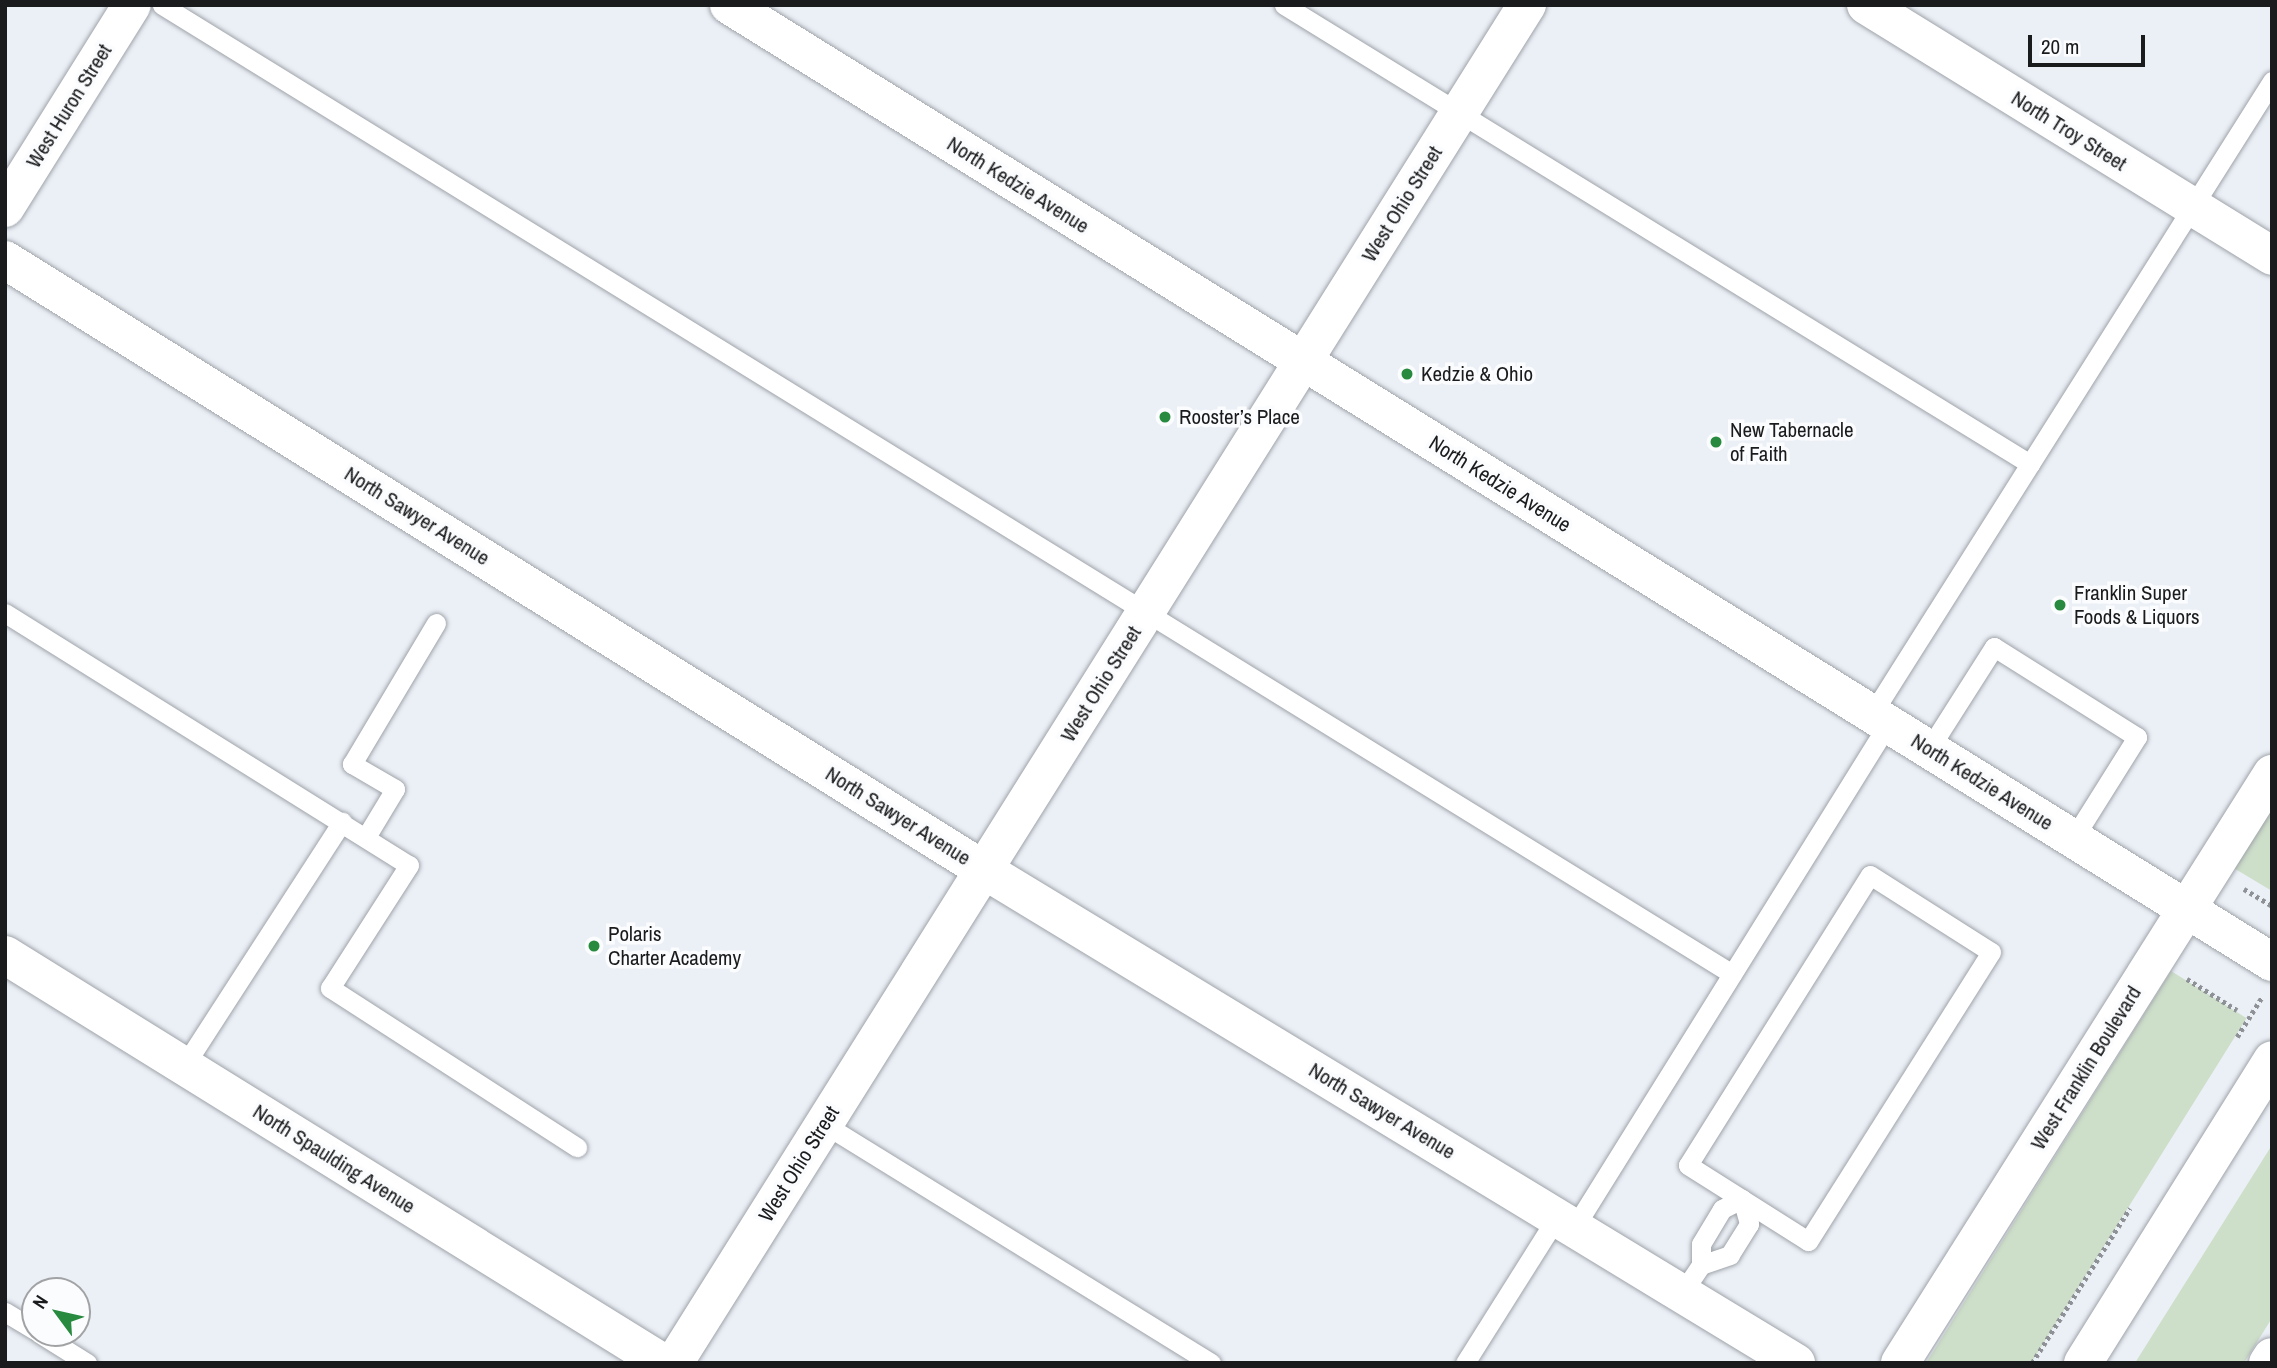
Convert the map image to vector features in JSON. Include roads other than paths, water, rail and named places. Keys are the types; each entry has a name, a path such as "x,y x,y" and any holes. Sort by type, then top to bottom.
{"street":[{"name":"West Huron Street","path":"5,208 132,5"},
{"name":"North Kedzie Avenue","path":"729,5 2272,962"},
{"name":"West Ohio Street","path":"674,1363 1527,5"},
{"name":"North Troy Street","path":"1866,5 2272,256"},
{"name":"North Sawyer Avenue","path":"5,260 984,870 1565,1223 1691,1279 1796,1363"},
{"name":"West Franklin Boulevard","path":"1900,1363 2272,774"},
{"name":"North Spaulding Avenue","path":"5,955 663,1363"},
{"path":"2083,1362 2272,1060"},
{"path":"2268,1363 2272,1357"}],"lane":[{"path":"162,5 1732,974"},
{"path":"1284,5 2030,464"},
{"path":"1465,1363 1565,1223 1732,974 2030,464 2272,81"},
{"path":"5,613 409,865 330,988 577,1147"},
{"path":"366,837 395,789 352,764 436,624"},
{"path":"1929,750 1994,647 2137,737 2073,839"},
{"path":"184,1066 342,822"},
{"path":"1691,1279 1730,1255 1749,1224 1742,1199 1688,1165 1870,875 1991,952 1808,1241 1742,1199"},
{"path":"824,1124 1186,1356 1211,1363"},
{"path":"1691,1279 1701,1244 1722,1209 1742,1199"},
{"path":"5,1312 21,1322"},
{"path":"61,1347 87,1363"}],"place":[{"name":"Kedzie & Ohio","path":"1407,374"},
{"name":"Rooster’s Place","path":"1165,417"},
{"name":"New Tabernacle of Faith","path":"1716,442"},
{"name":"Franklin Super Foods & Liquors","path":"2060,605"},
{"name":"Polaris Charter Academy","path":"594,946"}]}
